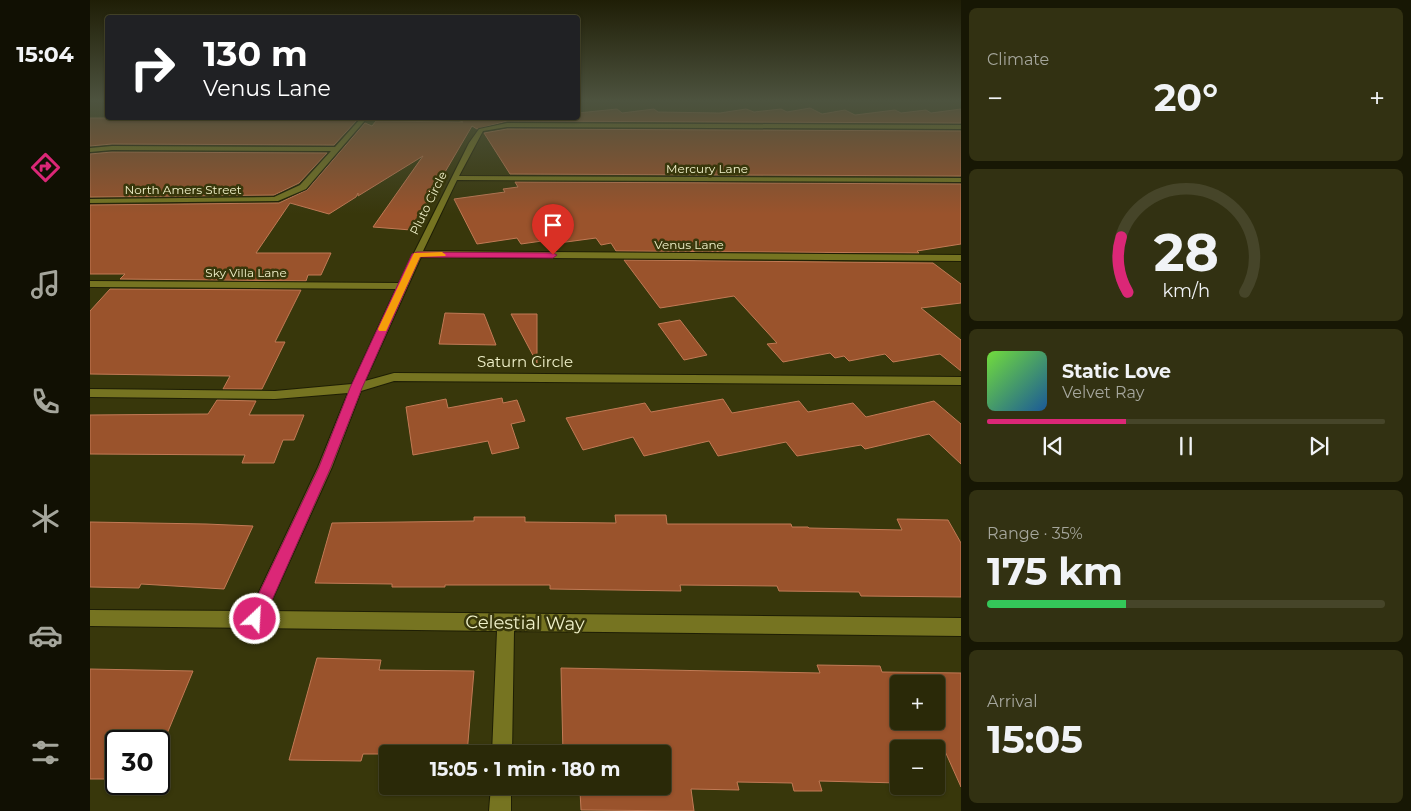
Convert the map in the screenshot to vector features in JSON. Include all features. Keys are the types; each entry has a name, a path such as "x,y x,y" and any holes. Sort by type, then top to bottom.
{"street":[{"path":"90,150 112,148 335,149 344,139"},
{"name":"Pluto Circle","path":"255,619 325,467 356,388 402,286 475,139"},
{"name":"North Amers Street","path":"90,200 275,199 303,187 335,149"},
{"name":"Mercury Lane","path":"454,178 961,180"},
{"name":"Venus Lane","path":"417,254 961,258"},
{"name":"Sky Villa Lane","path":"90,284 402,286"},
{"name":"Saturn Circle","path":"90,393 275,395 356,388 394,377 961,381"},
{"name":"Celestial Way","path":"90,618 506,624 961,627"},
{"path":"502,745 506,624"},
{"path":"500,811 501,795"}],"building":[{"path":"90,139 340,139 334,145 112,144 90,146"},
{"path":"351,139 464,139 411,230 373,227 423,156 358,196 358,193 356,197 329,214 290,203 256,253 331,253 321,275 308,275 306,281 120,279 125,274 90,274 90,205 279,203 307,190"},
{"path":"488,139 961,139 961,176 510,174"},
{"path":"112,152 327,153 299,183 274,195 90,197 90,154"},
{"path":"515,182 961,184 961,244 917,251 919,253 616,251 611,243 601,245 596,238 551,244 549,240 521,244 517,238 477,244 454,199 505,192 503,189 518,187"},
{"path":"624,260 933,263 961,284 961,303 921,308 961,340 961,371 940,354 893,362 885,354 849,361 844,356 835,358 830,353 783,362 767,344 777,343 734,296 660,308"},
{"path":"110,289 301,290 275,342 285,342 262,389 223,389 230,376 90,374 90,311"},
{"path":"445,313 484,314 496,345 439,344"},
{"path":"511,314 537,314 537,363"},
{"path":"680,320 707,355 684,360 658,324"},
{"path":"502,398 503,403 517,400 525,421 511,424 519,448 492,454 488,441 413,455 406,407 446,399 448,408"},
{"path":"723,399 732,413 799,401 808,412 853,403 866,417 934,401 961,424 961,464 929,434 865,449 861,445 797,456 786,442 718,456 709,441 644,456 633,437 583,450 566,418 645,403 651,412"},
{"path":"217,400 256,401 249,415 304,415 294,440 283,440 274,463 242,463 245,455 90,454 90,415 208,414"},
{"path":"615,515 666,515 667,524 791,524 792,527 809,528 902,530 897,519 948,520 961,543 961,597 861,596 859,592 779,591 777,586 680,585 681,591 550,589 550,585 392,587 392,584 315,583 332,523 474,521 474,517 525,517 525,522 616,523"},
{"path":"90,522 253,526 224,589 141,584 139,588 90,587"},
{"path":"317,658 381,660 379,670 474,671 468,745 379,745 379,754 363,754 361,761 289,760"},
{"path":"817,665 880,666 882,672 961,673 961,787 945,751 945,740 890,740 890,783 819,781 822,791 794,791 792,783 737,782 739,790 691,789 694,811 581,810 580,795 671,795 671,745 563,745 561,668 820,673"},
{"path":"90,669 193,671 169,730 105,730 105,779 90,779"}],"slow traffic":[{"path":"383,329 417,254 442,255"}],"route":[{"path":"255,619 325,467 345,421 356,388 417,254 553,255"}]}
